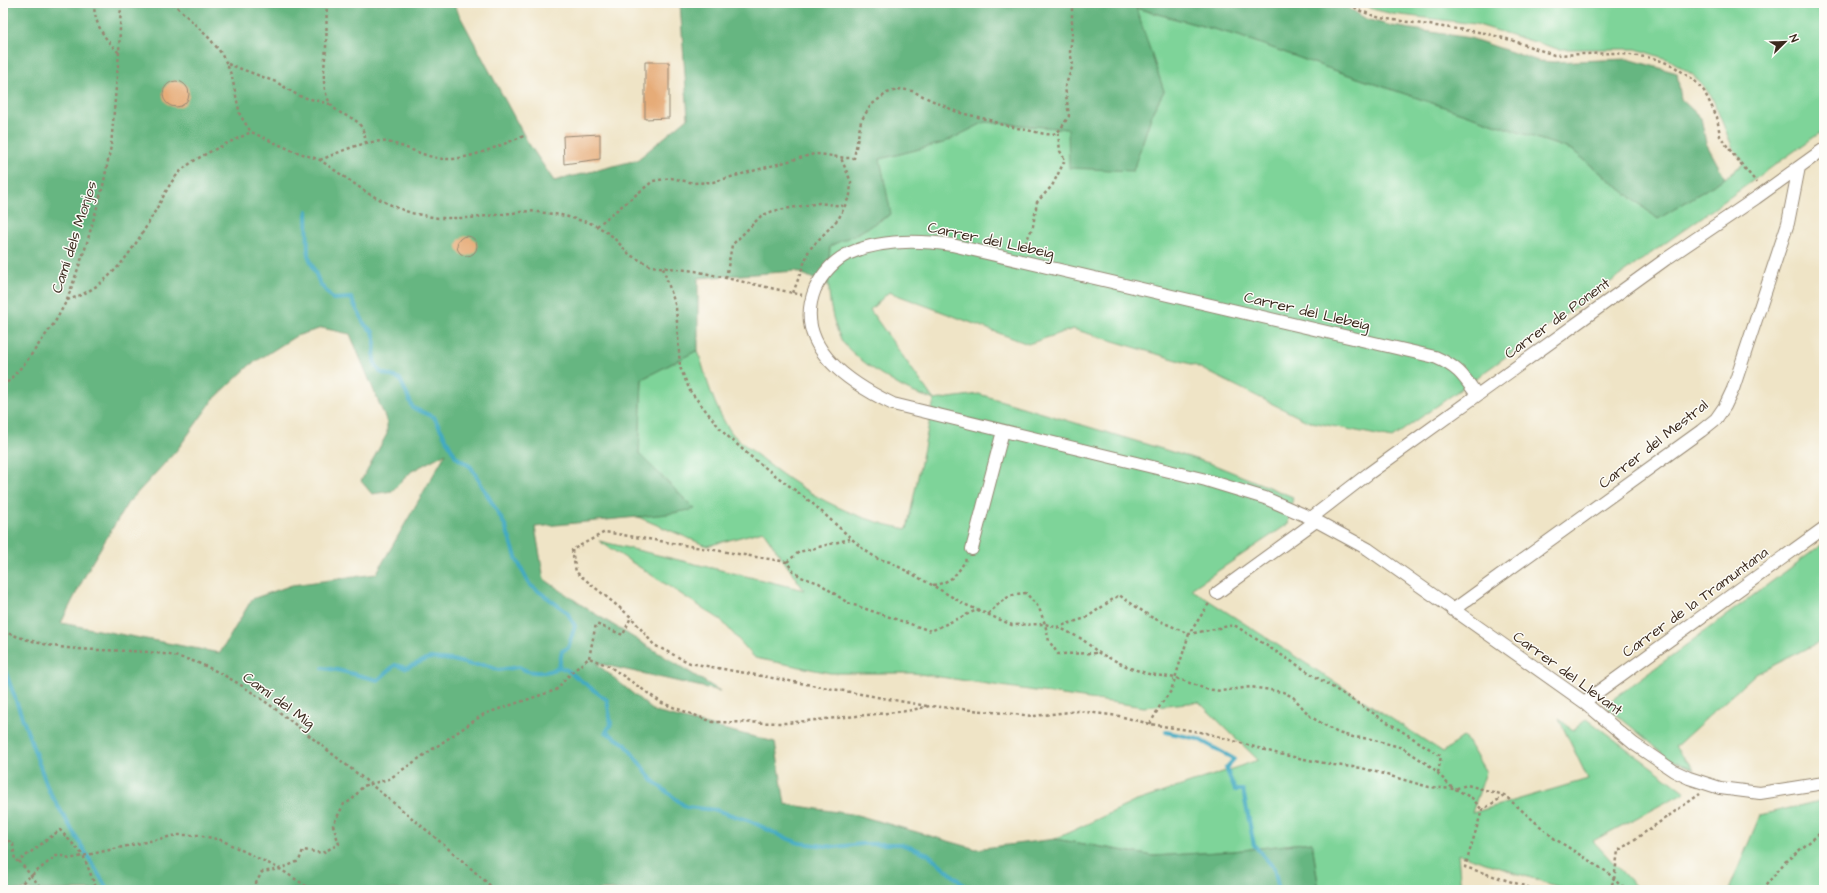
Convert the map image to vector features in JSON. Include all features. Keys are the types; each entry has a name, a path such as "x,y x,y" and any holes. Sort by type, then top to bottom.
{"street":[{"name":"Carrer de Ponent","path":"1217,593 1314,520 1368,474 1666,259 1765,192 1824,149"},
{"name":"Carrer del Mestral","path":"1453,610 1669,455 1716,419 1725,406 1733,388 1788,223 1799,168"},
{"name":"Carrer del Llebeig","path":"1314,520 1265,498 1206,480 893,404 858,386 839,371 822,353 813,333 810,307 818,283 832,265 851,252 878,245 911,241 927,241 952,245 1435,357 1459,370 1477,395"},
{"path":"972,549 1003,431"},
{"name":"Carrer del Llevant","path":"1314,520 1368,550 1584,702 1634,744 1661,764 1684,777 1711,786 1760,793 1824,783"},
{"name":"Carrer de la Tramuntana","path":"1584,702 1824,528"}],"path":[{"path":"94,3 99,28 107,42 119,53"},
{"name":"Camí dels Monjos","path":"3,387 26,362 44,339 66,300 86,246 103,186 111,146 119,53 121,3"},
{"path":"173,3 209,38 227,64 232,77 240,115 251,132 291,150 320,160 369,194 393,206 425,216 464,218 529,211 561,215 597,226 612,236 630,255 651,266 680,268 793,293 809,250 839,218 843,206 850,195 851,182 841,158"},
{"path":"328,3 324,78 327,98 331,105 356,120 364,129 366,143"},
{"path":"597,226 653,181 671,178 694,183 713,182 814,154 827,154 841,158 854,158 861,121 871,105 888,93 901,89 912,92 957,112 990,120 999,124 1045,134 1053,135 1058,133 1069,116 1065,87 1073,65 1070,52 1072,37 1072,3"},
{"path":"1350,3 1358,10 1380,18 1485,33 1554,55 1615,53 1635,54 1666,63 1684,72 1704,91 1712,104 1720,136 1765,192"},
{"path":"227,64 276,82 299,96 331,105"},
{"path":"66,300 78,297 96,287 122,263 138,240 178,174 200,158 251,132"},
{"path":"1017,260 1029,238 1037,202 1052,186 1065,160 1060,151 1058,133"},
{"path":"320,160 366,143 386,141 418,152 446,159 469,156 524,136"},
{"path":"726,278 732,245 761,216 773,211 819,203 843,206"},
{"path":"663,268 677,313 678,358 690,391 723,432 750,456 812,503 850,539 878,559 890,562 964,604 979,609 1012,625 1045,624 1056,627 1082,639 1100,653 1130,668 1149,674 1176,678 1206,688 1222,691 1251,687 1283,692 1293,697 1311,717 1332,730 1353,737 1371,739 1403,748 1438,773 1454,789 1472,798 1482,810"},
{"path":"979,609 931,631 848,603 819,583 801,577 787,562 605,532 572,550 576,572 631,617 654,645 690,663 930,706 1034,716 1078,711 1119,716 1150,724 1206,733 1279,754 1334,765 1362,768 1429,787 1454,789 1467,785 1504,795 1555,839 1606,872 1620,885 1630,890"},
{"path":"787,562 799,552 850,539"},
{"path":"932,585 944,584 958,573 972,549"},
{"path":"988,614 1013,594 1026,593 1039,608 1049,641 1058,654 1100,653"},
{"path":"1150,724 1161,704 1171,691 1189,634 1217,593"},
{"path":"1056,627 1086,618 1119,595 1151,617 1189,634 1234,625 1441,756 1438,773"},
{"path":"256,890 256,883 262,872 280,869 299,861 303,850 322,853 339,844 333,824 344,804 352,800 363,786 389,778 484,714 556,690 571,673 589,658 596,624 623,635 631,617"},
{"name":"Camí del Mig","path":"3,632 48,646 80,649 135,650 166,654 198,663 226,676 257,695 370,783 421,824 495,890"},
{"path":"589,658 610,666 662,703 713,722 786,723 907,711 930,706"},
{"path":"1609,890 1614,880 1618,851 1711,786"},
{"path":"1504,795 1482,810 1465,867 1537,890"},
{"path":"19,861 60,830 83,855 97,890"},
{"path":"1762,890 1785,862 1824,830"},
{"path":"13,890 56,856 69,858 177,835 198,835 221,840 280,869 312,890"},
{"path":"3,837 12,844 16,861 19,861 43,890"}],"green space":[{"path":"3,3 453,3 527,141 554,181 637,160 688,118 680,3 1341,3 1366,19 1392,26 1470,38 1538,61 1553,62 1628,59 1677,73 1681,99 1701,118 1706,143 1725,178 1658,219 1572,150 1322,66 1239,36 1136,8 1164,91 1153,111 1133,171 1069,168 1068,129 985,122 943,143 880,159 891,214 860,232 830,246 827,285 796,271 698,278 698,350 642,379 639,454 695,509 668,514 535,527 544,579 589,610 720,691 596,663 655,712 775,742 785,804 857,815 976,849 1055,839 1154,856 1234,851 1312,842 1319,890 3,890","holes":["322,328 350,334 387,422 387,434 361,481 372,494 392,491 412,471 446,453 376,574 292,585 252,599 220,653 61,623 91,564 127,504 177,450 213,400 250,365 296,336"]},
{"path":"1363,3 1824,3 1824,130 1392,438 1307,421 1194,365 1073,329 1028,344 889,292 870,310 934,400 909,391 890,380 870,367 845,345 836,327 830,304 830,246 860,232 890,215 880,159 943,143 985,122 1068,129 1133,171 1153,111 1164,91 1135,8 1239,36 1322,66 1572,150 1658,219 1725,178 1744,163 1732,146 1711,95 1693,75 1670,60 1636,49 1558,49 1475,24 1393,14 1372,9"},
{"path":"698,350 711,392 720,413 733,435 739,441 790,480 827,502 866,518 907,529 934,400 979,394 1212,464 1293,497 1288,524 1191,589 1443,752 1464,736 1486,772 1472,813 1588,779 1559,719 1573,730 1587,719 1685,792 1593,841 1639,890 1568,890 1458,854 1461,890 1319,890 1312,842 1234,851 1154,856 1055,839 1134,802 1258,760 1199,702 1144,707 913,673 830,673 755,658 721,620 599,541 804,590 763,531 707,546 638,517 694,509 639,454 642,379"},
{"path":"1824,543 1824,640 1754,675 1675,747 1694,769 1671,760 1605,705"},
{"path":"1824,800 1824,890 1729,890 1760,815"}],"building":[{"path":"645,62 669,62 669,118 645,119"},
{"path":"176,81 185,85 189,94 185,103 176,107 167,103 163,94 167,85"},
{"path":"600,134 600,159 564,164 563,136"},
{"path":"463,236 471,236 477,242 477,250 471,256 463,256 457,250 457,242"}],"waterway":[{"path":"307,211 308,255 320,284 333,299 351,298 365,325 373,332 375,339 374,361 380,372 400,379 413,408 434,417 456,457 471,467 505,525 517,560 530,585 567,612 575,626 568,648 562,651 559,667 567,670 607,700 611,724 606,732 625,744 653,781 686,807 716,810 750,821 799,843 835,847 862,844 901,844 928,854 968,890"},
{"path":"323,668 378,680 395,665 406,668 430,658 452,660 472,665 486,665 498,670 519,667 528,671 544,672 559,667"},
{"path":"3,665 49,791 108,890"},
{"path":"1166,732 1198,739 1234,759 1226,768 1235,790 1243,790 1254,845 1274,868 1279,890"}]}
